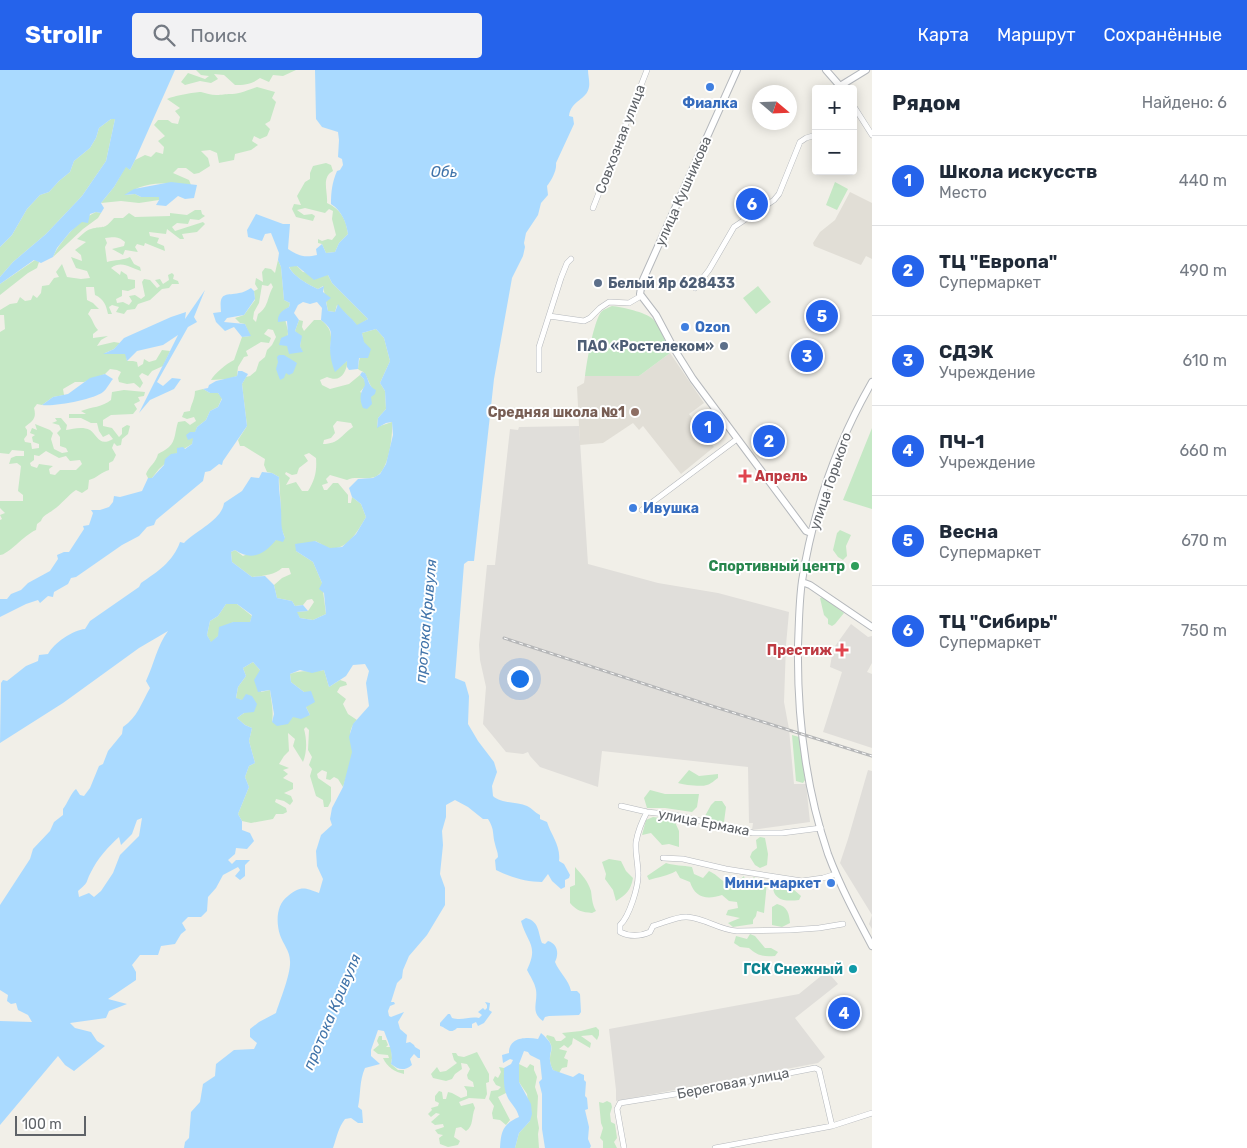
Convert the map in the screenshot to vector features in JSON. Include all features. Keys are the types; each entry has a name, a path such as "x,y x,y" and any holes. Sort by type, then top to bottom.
{"street":[{"name":"Совхозная улица","path":"593,208 648,70"},
{"name":"улица Кушникова","path":"641,296 641,285 737,70"},
{"path":"826,70 839,85"},
{"path":"844,85 866,70"},
{"path":"857,111 872,135"},
{"path":"695,288 714,263 734,227 774,200 779,194 800,142 812,136"},
{"path":"539,370 539,347 561,278 567,263 571,259"},
{"path":"549,316 580,321 590,318 609,302 629,302 641,296 653,311 689,372 736,439 806,531 811,533"},
{"name":"улица Горького","path":"872,382 852,418 819,503 811,533 799,611 799,705 804,756 820,828 836,874 872,946"},
{"path":"642,510 736,439"},
{"path":"802,582 810,585 872,627"},
{"name":"улица Ермака","path":"621,806 753,832 782,833 820,828"},
{"name":"улица Ермака","path":"647,812 642,821 636,842 635,858 638,874 634,897 627,915 620,925 620,932 635,936 642,935 650,932 653,926 685,917 695,918 728,930 737,931 790,930 843,924"},
{"path":"663,858 682,859 726,869 802,881 836,874"},
{"name":"Береговая улица","path":"624,1148 617,1109 620,1104 816,1068 819,1070 832,1126"},
{"path":"715,1148 832,1126 872,1113"}],"shaded area":[{"path":"850,192 872,203 872,259 866,256 861,265 814,246 813,243 820,232 835,220"},
{"name":"Средняя школа №1","path":"670,353 704,403 689,414 714,447 681,474 643,426 639,430 633,423 603,443 580,445 577,387 584,383 585,376 639,376"},
{"path":"579,426 588,564 658,583 718,593 789,612 784,702 789,729 794,784 806,784 810,822 752,830 753,823 749,823 748,767 602,751 598,787 540,767 528,752 523,754 506,752 483,724 486,687 479,645 487,565 495,565 510,429 518,430 519,427"},
{"path":"851,624 868,637 872,636 872,663 867,672 872,674 872,748 823,732 842,672 830,667 833,649"},
{"path":"868,770 872,771 872,915 840,863"},
{"path":"872,915 872,929 869,924"},
{"path":"827,971 838,984 795,1018 825,1057 818,1063 616,1101 609,1029 799,994"}],"green space":[{"path":"196,70 296,70 283,76 273,75 269,82 260,78 254,82 242,85 235,85 224,75 214,74 218,79 211,83 200,81 185,85 181,82 188,73 205,79 209,76 201,75"},
{"path":"257,87 275,92 272,98 276,102 270,121 265,124 270,129 267,136 260,139 254,136 252,141 258,145 251,150 235,154 234,160 219,163 217,153 210,150 201,151 208,158 210,166 194,174 186,168 178,168 173,173 189,180 191,185 174,183 148,185 132,190 125,195 135,194 141,197 159,197 159,200 139,203 121,201 101,203 114,187 126,166 130,170 135,160 145,155 151,157 156,152 163,154 164,147 158,141 165,136 154,125 158,120 168,120 178,124 180,117 175,111 180,108 167,99 198,92 214,95 234,94"},
{"path":"111,119 115,119 106,161 82,196 46,234 13,262 0,277 0,247 12,235 27,209 40,195 49,192 70,172 74,161 90,148 99,128"},
{"path":"326,163 331,165 333,171 329,174 326,181 327,203 336,208 342,216 348,234 339,243 335,252 326,253 322,244 318,243 318,239 322,241 332,240 336,235 332,219 333,211 329,209 325,213 305,208 297,210 304,215 312,214 315,216 313,221 296,217 292,209 294,204 301,205 297,196 305,182 310,179 313,166"},
{"path":"835,182 848,189 837,210 826,205"},
{"path":"195,210 201,210 205,216 199,220 190,219 188,224 177,223 172,227 175,231 203,222 205,224 197,232 182,234 184,239 180,239 167,229 166,234 149,232 150,236 159,238 157,243 164,246 165,251 145,243 144,246 137,244 135,247 138,252 125,250 123,255 112,249 124,246 125,242 116,237 105,238 107,243 105,247 107,262 130,257 134,264 140,267 141,271 126,265 111,268 120,275 121,271 127,275 128,279 135,280 135,288 128,291 122,290 122,296 116,299 117,303 123,302 129,305 132,301 129,296 135,295 141,299 145,296 142,282 144,279 150,280 157,288 160,286 155,280 160,279 163,284 169,280 168,275 172,273 174,275 173,279 178,281 179,284 172,284 169,288 162,289 150,300 138,304 135,309 127,310 124,314 116,312 119,307 112,305 109,307 112,314 108,314 101,298 95,295 94,287 86,287 87,300 99,309 91,309 88,314 98,330 93,334 93,338 108,336 101,340 97,346 114,342 120,343 114,349 105,353 126,354 127,361 137,362 138,367 143,364 144,359 149,362 156,360 162,350 170,351 163,366 152,371 148,376 142,373 139,376 143,383 140,388 134,383 119,382 118,378 121,372 110,369 105,374 84,382 75,382 63,389 64,395 53,397 42,405 37,404 34,408 35,415 33,419 25,427 27,435 24,439 25,442 31,443 32,449 39,448 39,444 33,442 32,437 35,435 30,433 32,428 37,430 35,424 53,433 51,439 54,449 62,453 68,452 66,448 60,446 60,437 57,433 61,429 59,425 52,423 57,421 55,418 61,418 67,425 66,430 84,428 90,430 99,440 105,442 113,439 109,434 103,437 97,423 91,423 81,418 69,418 69,414 86,414 81,411 101,406 108,402 111,400 112,392 124,390 145,392 144,396 138,397 140,401 134,404 137,409 133,414 111,415 103,420 103,426 112,428 119,437 122,434 122,428 127,425 130,426 128,434 122,439 121,445 117,446 114,443 112,448 116,455 113,461 109,463 109,470 89,480 88,489 82,493 76,490 73,492 44,516 37,524 36,530 7,552 0,555 0,520 2,519 0,515 5,513 0,508 0,501 23,501 23,495 18,491 21,466 17,463 9,464 11,458 24,456 24,451 12,450 9,454 0,453 0,332 5,329 4,315 0,315 0,310 10,304 17,303 20,297 25,301 31,300 33,295 37,298 41,293 42,286 49,285 54,278 59,277 56,272 62,264 67,277 90,278 87,271 76,268 71,257 82,261 81,255 75,250 86,242 77,239 85,232 105,226 114,218 123,218 129,213 135,217 170,216 170,213 187,215","holes":["46,451 59,458 66,456 70,461 80,460 82,464 76,470 60,470 55,475 50,474 49,469 53,466 39,464 37,468 31,466 30,463 34,460 34,455 39,456"]},
{"path":"96,212 101,213 98,218 83,229 53,257 60,244 71,231"},
{"path":"35,260 39,262 37,268 0,295 0,284"},
{"path":"278,260 281,267 284,300 290,303 289,307 283,311 288,331 287,346 302,352 300,346 301,339 295,331 299,320 303,321 302,327 304,331 314,320 321,320 327,326 330,333 330,349 342,365 348,360 342,376 336,379 327,377 320,380 322,385 330,389 349,384 360,375 366,385 360,392 371,397 372,388 365,374 358,369 363,338 362,333 376,329 384,338 390,361 380,383 385,391 386,409 378,418 377,427 392,422 391,444 384,468 380,474 372,478 353,478 347,480 330,475 326,479 328,483 322,485 324,490 327,490 333,483 338,483 348,495 348,503 351,503 352,497 361,504 366,517 352,538 341,547 329,548 315,541 296,551 313,562 322,583 326,614 313,620 300,618 296,612 308,611 314,602 312,599 307,600 303,605 295,606 292,601 277,598 274,585 282,578 291,574 289,568 282,568 264,576 252,577 232,562 231,552 235,550 243,556 276,540 285,538 280,525 279,477 267,472 264,465 265,459 244,446 240,446 238,440 247,426 242,384 246,377 256,371 259,362 265,357 267,350 272,345 276,337 273,330 268,329 264,334 271,338 269,343 261,342 246,351 248,356 244,357 238,367 237,376 228,379 211,380 215,374 234,360 242,337 250,336 245,324 240,323 235,318 244,315 255,300 254,291 258,289 255,284 256,278 263,282 262,272 265,268 271,269 275,273","holes":["271,283 273,287 266,305 258,314 256,322 253,319 254,312 259,303 262,285 268,286","337,421 351,423 353,427 336,441 323,444 324,440 331,438 335,433 333,426","309,453 316,458 315,475 308,491 302,491 296,482 286,485 290,478 285,474 286,472 292,475 297,474 299,468 308,461 304,455"]},
{"path":"289,266 297,266 303,272 328,275 332,283 368,319 357,326 337,305 335,312 328,311 323,286 318,289 306,283 297,277"},
{"path":"758,286 771,302 756,314 743,298"},
{"path":"612,306 639,312 653,319 661,331 670,353 639,376 585,376 595,325 601,312"},
{"path":"203,389 210,393 218,393 222,398 218,407 210,411 206,420 197,427 192,444 177,453 152,478 148,478 146,474 158,454 168,448 173,442 178,422 185,421 190,425 196,421 194,417 187,419 182,417 184,412 190,411 195,391"},
{"path":"872,428 872,509 843,500"},
{"path":"840,530 851,535 846,546 847,556 843,560 833,550 837,533"},
{"path":"823,597 844,613 832,626 828,624 828,619 824,615 820,598"},
{"path":"226,604 237,604 252,616 250,622 233,622 211,643 207,635 210,621 218,616"},
{"path":"253,662 260,670 261,692 270,690 273,710 272,722 310,715 306,707 304,692 291,682 290,674 324,670 329,687 340,680 346,682 347,685 340,687 337,692 346,699 343,704 348,714 357,720 351,729 352,750 350,767 343,787 338,779 334,777 330,780 326,779 327,772 322,770 317,774 318,778 331,787 331,801 328,807 324,807 323,800 316,796 310,776 312,769 309,765 312,757 308,750 309,730 306,727 304,729 306,750 303,762 293,746 295,739 288,733 289,751 279,764 289,768 283,770 288,774 283,778 293,783 293,789 284,793 291,796 293,801 290,805 276,799 275,802 286,808 287,812 276,814 273,819 251,823 242,821 238,814 249,787 245,777 249,766 255,763 249,741 252,728 237,718 244,713 242,700 236,699 238,687 246,676 243,668"},
{"path":"792,735 799,737 805,780 803,783 796,781"},
{"path":"689,770 699,776 718,774 718,778 705,786 678,783"},
{"path":"650,790 665,794 699,794 697,807 692,812 665,808 647,808 644,798"},
{"path":"715,801 722,801 726,807 724,822 709,820 705,816"},
{"path":"653,817 674,820 679,831 679,847 669,844 662,845 651,833 642,835 646,820"},
{"path":"760,837 765,838 768,854 767,865 760,868 755,865 750,857 757,848 756,840"},
{"path":"609,859 621,861 626,871 633,878 628,892 616,901 613,890 605,879 606,874 602,862"},
{"path":"666,863 692,867 694,874 703,878 709,871 732,886 744,876 745,880 749,882 754,877 760,883 767,882 764,913 757,911 753,924 733,927 728,923 740,918 726,915 728,910 738,908 737,902 729,901 722,895 707,897 698,894 690,882 680,878 676,871 649,880 647,876"},
{"path":"575,867 590,887 596,911 592,913 580,911 570,903 570,887 575,885"},
{"path":"773,881 781,882 791,888 801,896 799,900 788,901 776,896"},
{"path":"777,904 786,909 789,916 790,923 782,927 772,925 772,907"},
{"path":"750,934 755,936 765,948 771,948 778,952 775,956 761,955 749,948 740,947 734,943 736,936 747,939"},
{"path":"596,1027 599,1030 597,1040 592,1035 581,1036 591,1043 590,1048 573,1038 572,1044 568,1048 564,1045 559,1049 567,1051 564,1058 568,1060 567,1067 562,1068 559,1073 553,1070 550,1059 552,1049 546,1037 547,1035 554,1037 556,1041 561,1041 566,1037 562,1033"},
{"path":"379,1036 382,1036 382,1040 386,1040 388,1045 386,1047 391,1047 391,1064 398,1070 404,1070 404,1074 394,1070 387,1064 383,1058 389,1058 388,1055 378,1054 373,1050 379,1045 377,1041"},
{"path":"477,1052 489,1074 489,1082 486,1083 487,1094 485,1099 469,1098 459,1102 461,1106 473,1103 475,1108 469,1129 466,1131 461,1127 456,1128 454,1137 460,1141 458,1145 448,1147 440,1144 439,1138 443,1135 438,1134 435,1130 444,1127 443,1124 435,1125 431,1122 440,1114 436,1113 431,1117 428,1114 432,1110 431,1108 438,1106 439,1103 435,1101 435,1096 439,1091 442,1092 443,1099 446,1099 448,1092 461,1098 467,1096 464,1086 474,1087 473,1082 468,1079 467,1075 470,1069 467,1064 461,1063 462,1069 452,1079 446,1081 433,1078 431,1074 437,1067 440,1072 446,1071 457,1063 452,1053 464,1057"},
{"path":"519,1064 527,1068 530,1064 534,1066 537,1077 535,1087 538,1096 539,1148 515,1148 519,1133 530,1121 527,1094 519,1082"},
{"path":"499,1067 504,1068 506,1093 498,1097 510,1120 506,1125 500,1120 493,1119 494,1106 489,1099 491,1091 498,1090 501,1087 496,1085 493,1080 495,1076 498,1078 501,1072"},
{"path":"607,1101 611,1103 612,1107 610,1114 611,1122 615,1124 617,1138 614,1142 617,1148 603,1148 603,1141 600,1138 603,1128 599,1102"}],"water":[{"path":"0,70 175,70 130,170 126,167 114,187 101,203 104,208 101,213 90,214 88,223 82,222 70,232 57,248 53,257 41,263 34,260 0,284 0,277 13,262 46,234 82,196 106,161 115,119 111,119 99,128 90,148 74,161 70,172 49,192 40,195 27,209 12,235 0,247"},
{"name":"Обь","path":"315,70 588,70 588,91 570,111 569,116 573,117 574,124 556,163 553,176 547,186 548,195 541,203 538,215 526,233 523,256 512,278 494,379 474,561 468,561 464,564 455,678 465,682 469,696 468,724 494,762 497,772 492,786 493,796 496,799 527,806 540,815 540,819 547,822 557,845 559,861 564,864 570,875 565,880 565,887 561,889 552,881 548,874 542,882 536,882 518,879 496,870 495,860 498,854 488,819 483,819 468,807 455,800 446,805 446,817 442,831 443,845 440,874 445,888 445,905 427,935 409,956 391,1002 395,1004 390,1006 388,1011 391,1017 404,1012 398,1022 400,1029 407,1035 406,1043 410,1042 420,1050 420,1058 414,1054 410,1059 412,1065 406,1068 401,1069 391,1064 389,1043 384,1031 378,1030 371,1050 371,1056 380,1064 365,1068 361,1083 358,1107 362,1110 363,1123 358,1123 351,1118 345,1119 339,1129 333,1148 184,1148 185,1142 189,1138 191,1112 200,1102 203,1084 215,1076 216,1064 234,1050 254,1049 257,1043 250,1037 250,1029 276,1013 290,966 289,954 279,930 279,909 284,900 296,890 303,888 319,893 323,879 317,866 316,851 321,835 332,825 330,819 332,808 343,787 352,752 349,737 353,724 369,706 366,683 369,671 365,664 353,665 346,676 329,687 324,670 312,673 300,670 290,674 291,682 304,692 311,691 315,702 306,707 310,715 301,719 293,717 288,724 277,726 272,722 274,714 270,690 258,692 254,680 260,670 253,662 243,668 246,676 238,687 236,698 242,700 246,694 252,696 257,704 254,712 244,713 237,718 252,728 249,741 255,763 249,766 245,777 249,787 238,814 242,821 242,830 250,833 254,841 247,849 236,848 235,854 228,860 232,864 236,860 250,860 245,865 245,876 240,880 235,876 240,870 238,867 223,875 216,888 208,897 207,911 201,917 188,917 182,923 186,930 175,944 161,946 158,955 140,955 132,965 136,972 136,980 108,999 127,1004 109,1011 106,1018 70,1023 75,1028 91,1032 97,1041 105,1046 74,1071 65,1065 58,1056 0,1125 0,1021 32,1022 28,1015 18,1010 16,1003 11,1004 7,1001 8,995 0,990 0,905 30,859 33,849 50,831 54,822 63,815 63,809 72,793 76,789 80,795 84,796 90,788 99,766 103,764 108,751 122,734 123,727 139,709 150,688 146,681 158,649 168,631 139,648 63,703 0,743 1,683 3,680 7,681 26,666 38,661 39,655 48,654 64,638 85,629 90,621 139,587 141,583 169,561 180,542 184,543 213,520 222,509 224,503 242,491 251,477 259,478 262,472 272,473 279,477 282,530 285,538 283,542 276,540 262,553 257,555 246,555 235,550 231,552 232,562 252,577 265,576 274,585 277,598 292,601 295,606 303,605 308,611 297,612 300,618 313,620 326,614 324,593 319,589 322,583 313,562 296,551 295,544 315,541 330,548 342,547 356,534 366,517 361,504 352,497 349,488 358,479 373,478 380,474 386,464 393,435 392,422 377,428 378,418 386,409 385,391 380,383 390,361 384,338 376,329 362,333 364,342 371,349 368,358 359,358 358,369 349,370 347,361 335,372 330,354 331,332 328,326 321,320 322,308 317,302 310,304 303,302 298,305 294,313 299,320 295,331 302,336 300,346 303,352 289,354 287,346 279,345 281,338 288,335 287,321 278,322 278,317 289,307 290,303 284,300 281,267 278,260 279,253 271,233 265,234 262,241 248,237 247,230 256,214 283,224 290,224 288,249 302,256 317,255 316,249 322,244 326,253 335,252 339,243 348,234 343,217 331,204 334,180 337,171 343,165 342,159 338,157 338,132 322,127 316,119","holes":["297,266 314,280 328,275 332,283 368,319 357,325 338,304 335,312 328,311 326,302 331,298 323,292 324,286 318,289 302,280 289,267","226,604 237,604 252,615 250,622 233,622 219,627 218,636 211,642 207,635 210,621 218,616","142,818 139,836 120,855 113,873 101,891 94,897 89,893 79,897 78,891 86,883 100,858 119,837 121,845 132,834 137,820"]},
{"path":"171,182 197,185 194,198 185,199 178,196 166,206 156,205 159,197 141,197 135,194 124,195 134,189"},
{"path":"251,288 254,291 255,299 244,315 227,318 224,322 245,324 251,336 242,337 234,327 225,331 216,322 213,313 221,312 222,298"},
{"path":"205,290 194,317 197,322 188,327 157,382 163,386 172,378 181,379 174,389 150,400 139,413 178,335 163,345 137,351 127,361 125,354 103,354 114,349 124,338 171,317 186,312 185,319"},
{"path":"284,355 297,363 293,373 289,375 286,373 284,378 280,380 276,369 277,357"},
{"path":"238,371 248,374 242,384 247,426 222,465 219,464 210,471 205,472 203,481 156,520 154,525 147,527 139,536 122,545 76,577 71,578 68,584 54,592 53,597 48,596 40,603 38,600 26,604 0,617 0,599 7,599 11,594 21,590 28,583 50,571 58,559 57,555 69,552 84,529 83,526 89,525 93,513 91,510 109,507 113,502 114,496 120,497 142,491 148,478 152,478 164,465 165,459 171,454 177,453 177,448 183,447 185,449 192,444 193,438 188,440 186,435 190,432 195,432 197,427 206,420 210,411 218,407 222,399 218,393 210,393 203,389 208,388 209,385 216,381 237,376"},
{"path":"362,372 365,373 370,385 376,390 375,394 371,397 372,404 367,409 363,408 361,402 361,393 365,385 364,379 360,375"},
{"path":"105,374 113,379 99,395 74,402 42,405 53,397 68,394 90,378"},
{"path":"526,918 536,924 542,943 545,944 548,941 556,947 557,956 555,962 557,966 571,991 577,991 580,994 581,1012 579,1015 549,1016 545,1017 543,1021 539,1018 535,1007 534,982 527,970 532,949 521,921"},
{"path":"485,1002 490,1003 489,1010 492,1012 484,1023 478,1026 476,1022 472,1024 472,1028 457,1028 452,1031 440,1026 440,1023 448,1014 456,1019 479,1018 482,1015 478,1012 483,1008 485,1010 487,1008"},
{"path":"541,1033 551,1047 550,1063 553,1070 573,1077 579,1073 584,1075 588,1109 585,1110 589,1127 588,1139 590,1148 545,1148 542,1129 542,1094 539,1082 542,1079 540,1060 524,1051 519,1064 519,1082 531,1104 532,1114 530,1121 519,1133 515,1148 500,1148 501,1137 506,1125 519,1117 507,1096 504,1086 504,1068 511,1064 513,1060 510,1059 503,1063 502,1055 509,1053 515,1041 524,1038 538,1039"}],"railway":[{"path":"504,638 872,756"}],"place":[{"name":"Фиалка","path":"710,87"},
{"name":"ТЦ \"Сибирь\"","path":"752,204"},
{"name":"Белый Яр 628433","path":"598,283"},
{"name":"Весна","path":"822,316"},
{"name":"Ozon","path":"685,327"},
{"name":"ПАО «Ростелеком»","path":"724,346"},
{"name":"СДЭК","path":"807,356"},
{"name":"Средняя школа №1","path":"635,412"},
{"name":"Школа искусств","path":"708,427"},
{"name":"ТЦ \"Европа\"","path":"769,441"},
{"name":"Апрель","path":"745,476"},
{"name":"Ивушка","path":"633,508"},
{"name":"Спортивный центр","path":"855,566"},
{"name":"Престиж","path":"842,650"},
{"name":"Мини-маркет","path":"831,883"},
{"name":"ГСК Снежный","path":"853,969"},
{"name":"ПЧ-1","path":"844,1013"}],"water label":[{"name":"протока Кривуля","path":"426,621"},
{"name":"протока Кривуля","path":"332,1012"}]}
